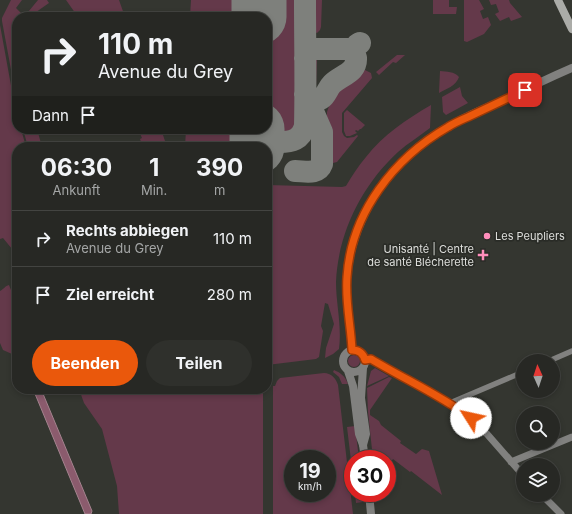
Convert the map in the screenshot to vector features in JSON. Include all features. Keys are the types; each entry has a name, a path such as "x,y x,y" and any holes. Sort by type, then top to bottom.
{"main road":[{"path":"558,0 572,29"}],"street":[{"path":"352,350 346,291 349,262 360,222 380,186 401,162 426,141 450,126 572,68"},
{"path":"363,445 366,434 361,398 364,364 363,355 361,352 352,350 346,353 342,359 343,366 348,371 354,373 357,372 364,364 371,359 450,403 471,418 516,467"},
{"path":"560,356 572,351"},
{"path":"348,371 353,386 358,434 364,450"},
{"path":"450,403 516,375"},
{"path":"511,462 572,437"},
{"path":"370,502 372,514"},
{"path":"549,502 561,514"}],"shaded area":[{"path":"11,0 22,0 16,8 20,12 12,12 12,75 2,21"},
{"path":"38,0 47,0 49,3 36,12 28,12"},
{"path":"66,0 119,0 123,12 74,12"},
{"path":"191,0 244,0 244,12 190,12"},
{"path":"273,0 300,0 299,123 294,133 285,136 277,132 272,122"},
{"path":"310,0 322,0 321,27 317,33 312,31 310,28"},
{"path":"433,0 449,0 449,7 457,7 456,14 433,14"},
{"path":"464,0 479,0 484,9 480,11 483,19 488,17 491,25 484,34 467,42 464,41"},
{"path":"489,0 509,0 522,17 511,21 509,17 500,21 495,14 499,12 496,4 491,5"},
{"path":"0,25 12,91 12,134 22,134 25,142 12,142 12,249 3,238 0,239"},
{"path":"397,55 405,55 396,63 393,62 379,75 376,72"},
{"path":"316,58 316,85 314,87 312,85 313,64"},
{"path":"365,70 371,73 372,78 342,113 342,132 344,136 347,138 358,136 337,162 326,162 327,112 335,88"},
{"path":"440,71 453,73 459,77 458,80 448,89 439,93"},
{"path":"460,87 462,96 468,103 446,115 443,112 442,97"},
{"path":"431,105 430,128 398,152 373,179 354,211 347,228 341,246 336,282 340,332 339,349 325,358 326,348 334,324 328,304 325,303 321,326 323,331 319,357 316,359 272,364 272,185 346,186 360,164 373,149 404,122"},
{"path":"347,110 365,125 358,131 355,131 357,133 350,136 346,136 344,131 344,113"},
{"path":"24,134 38,134 41,142 27,142"},
{"path":"140,134 163,134 165,142 141,142 140,139 142,138"},
{"path":"186,134 242,134 242,142 185,142"},
{"path":"9,285 12,292 12,354 3,350 0,343 0,291"},
{"path":"354,355 358,357 360,361 358,365 354,367 350,365 348,361 350,357"},
{"path":"375,368 389,376 367,386 371,371"},
{"path":"334,370 339,372 346,379 348,384 342,384 339,377 333,372"},
{"path":"324,373 333,376 336,380 338,385 346,450 344,450 344,502 352,502 353,514 273,514 273,386 275,386 280,378"},
{"path":"389,377 392,378 370,410 370,415 401,441 400,443 416,454 422,449 429,451 442,495 396,461 396,450 372,450 367,388"},
{"path":"35,394 43,394 92,511 91,514 85,514"},
{"path":"81,394 263,394 263,514 119,514 117,486 102,429 84,403"},
{"path":"355,426 358,450 350,450 347,427"}],"taxiway":[{"path":"261,134 264,138 273,142 292,141 301,134 305,126 305,0"},
{"path":"305,58 308,52 314,49 352,49 360,43"},
{"path":"305,94 306,97 312,100 321,99 332,84 354,67 356,58 354,52 349,49"},
{"path":"295,171 307,172 318,170 322,164 322,132 308,100"}],"runway":[{"path":"259,0 259,12"},
{"path":"257,134 257,142"}],"place":[{"name":"Les Peupliers","path":"487,236"},
{"name":"Unisanté | Centre de santé Blécherette","path":"483,255"}],"route":[{"path":"471,418 460,409 371,359 365,360 361,352 352,350 346,291 349,262 360,222 380,186 401,162 426,141 450,126 525,90"}]}
